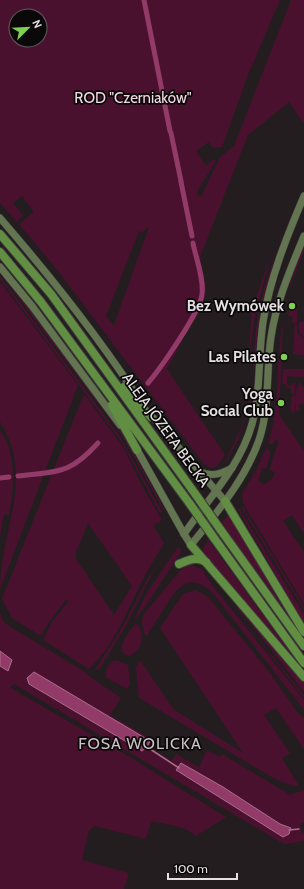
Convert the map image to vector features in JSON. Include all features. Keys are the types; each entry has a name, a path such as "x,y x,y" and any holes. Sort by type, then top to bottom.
{"main road":[{"path":"184,534 232,468 252,425 258,384 261,342 268,300 282,252 304,196"},
{"name":"ALEJA JÓZEFA BECKA","path":"0,218 35,258 61,291 119,369 151,417 225,501"},
{"name":"ALEJA JÓZEFA BECKA","path":"0,234 51,294 304,646"},
{"path":"191,545 238,483 251,460 260,438 266,401 268,358 275,315 304,236"},
{"name":"ALEJA JÓZEFA BECKA","path":"0,252 42,302 304,663"},
{"path":"0,267 32,307 137,450"},
{"path":"100,361 151,417"},
{"path":"96,376 191,545 304,677"},
{"path":"200,472 213,475 232,468"},
{"path":"225,501 304,632"},
{"path":"179,564 200,559 210,566"}],"green space":[{"name":"ROD \"Czerniaków\"","path":"0,0 280,0 248,75 222,147 213,148 209,142 196,151 206,166 214,159 216,161 199,188 197,194 201,197 220,157 234,146 291,0 304,0 304,124 289,102 248,135 200,257 206,289 204,299 167,369 225,455 216,467 211,468 204,464 58,271 19,224 34,212 22,196 13,203 23,215 17,222 0,203","holes":["149,227 114,325 106,316 139,231 141,233"]},
{"path":"290,218 292,219 272,271 259,320 251,400 238,440 226,462 225,461 240,430 249,405 252,387 256,332 260,309 271,269"},
{"path":"304,247 304,251 290,286 289,281"},
{"path":"272,253 255,314 248,365 252,309"},
{"path":"0,270 124,435 165,510 164,511 122,435 0,273"},
{"path":"0,276 119,435 162,512 160,513 121,441 0,279"},
{"path":"0,282 78,385 0,589 1,568 14,505 16,484 15,463 10,443 0,422"},
{"path":"290,307 297,310 297,323 292,323 293,317 288,315"},
{"path":"283,322 279,414 304,451 304,533 292,515 283,521 304,552 304,604 243,503 242,494 256,471 266,448 270,451 270,455 266,469 262,468 258,481 265,484 273,478 275,472 269,470 279,441 276,439 273,444 268,444 275,414 279,353"},
{"path":"299,322 304,322 304,337 299,332"},
{"path":"295,324 297,324 298,333 304,338 304,355 293,354"},
{"path":"283,369 304,369 304,377 287,376 287,386 291,386 292,383 295,383 295,394 291,394 291,388 286,387 286,384 282,384"},
{"path":"299,383 302,383 302,387 304,387 304,403 302,404 304,406 301,404 297,406 301,409 297,412 295,397"},
{"path":"84,394 123,447 143,488 162,520 153,526 164,543 145,575 114,637 89,669 43,640 52,622 68,602 66,599 46,626 41,636 12,618 2,599","holes":["88,523 132,586 114,615 76,559 76,552"]},
{"path":"292,395 295,395 295,411 293,413 290,409"},
{"path":"0,430 9,449 12,460 13,482 9,515 4,514 0,537"},
{"path":"241,507 244,507 304,607 304,610"},
{"path":"239,508 304,614 304,625 238,509"},
{"path":"229,515 301,635 227,531 222,522"},
{"path":"208,540 304,671 202,551"},
{"path":"178,547 182,550 145,607 134,620 146,594"},
{"path":"191,563 193,566 202,569 212,585 304,700 304,710 212,592 204,586 190,582 180,588 170,600 147,636 145,635 142,623 143,615 184,566"},
{"path":"155,568 124,629 100,668 95,670 123,626 148,578"},
{"path":"196,590 208,597 270,673 297,712 304,718 304,749 276,708 264,715 290,753 282,758 299,786 293,786 275,779 139,698 136,668 140,660 173,709 243,753 160,628 183,594"},
{"path":"239,607 304,682 304,692 247,619 237,609"},
{"path":"235,610 304,695 304,698"},
{"path":"0,613 4,622 9,626 87,673 86,674 121,698 110,715 153,740 151,748 171,761 176,754 199,767 207,750 220,757 222,754 290,795 304,790 304,822 300,824 302,833 304,833 304,841 284,844 14,684 10,687 123,753 226,817 196,836 187,830 169,824 151,821 146,839 95,826 89,830 82,860 129,873 124,889 0,889 0,666 8,670 12,660 0,651","holes":["34,672 150,741 147,747 142,751 29,684","181,763 223,787 280,824 291,828 283,836 176,770"]},
{"path":"136,623 141,632 142,641 134,654 129,656 122,650 122,645"},
{"path":"115,660 128,665 130,685 127,689 107,678 107,668 110,663"}],"shaded area":[{"path":"0,651 12,660 8,671 0,666"},
{"path":"34,672 150,741 147,747 142,751 29,684 27,678"},
{"path":"181,763 223,787 280,824 291,828 289,834 283,837 176,770"}],"waterway":[{"path":"144,0 170,131"},
{"path":"171,133 181,181"},
{"path":"181,182 192,236"},
{"path":"148,383 188,326 200,302 202,282 193,243"},
{"path":"18,476 62,470 79,461 98,443"},
{"path":"0,478 9,477"},
{"path":"147,747 179,768"},
{"path":"289,830 299,829"}],"place":[{"name":"Bez Wymówek","path":"292,306"},
{"name":"Las Pilates","path":"284,357"},
{"name":"Yoga Social Club","path":"281,403"}],"district":[{"name":"FOSA WOLICKA","path":"140,743"}]}
